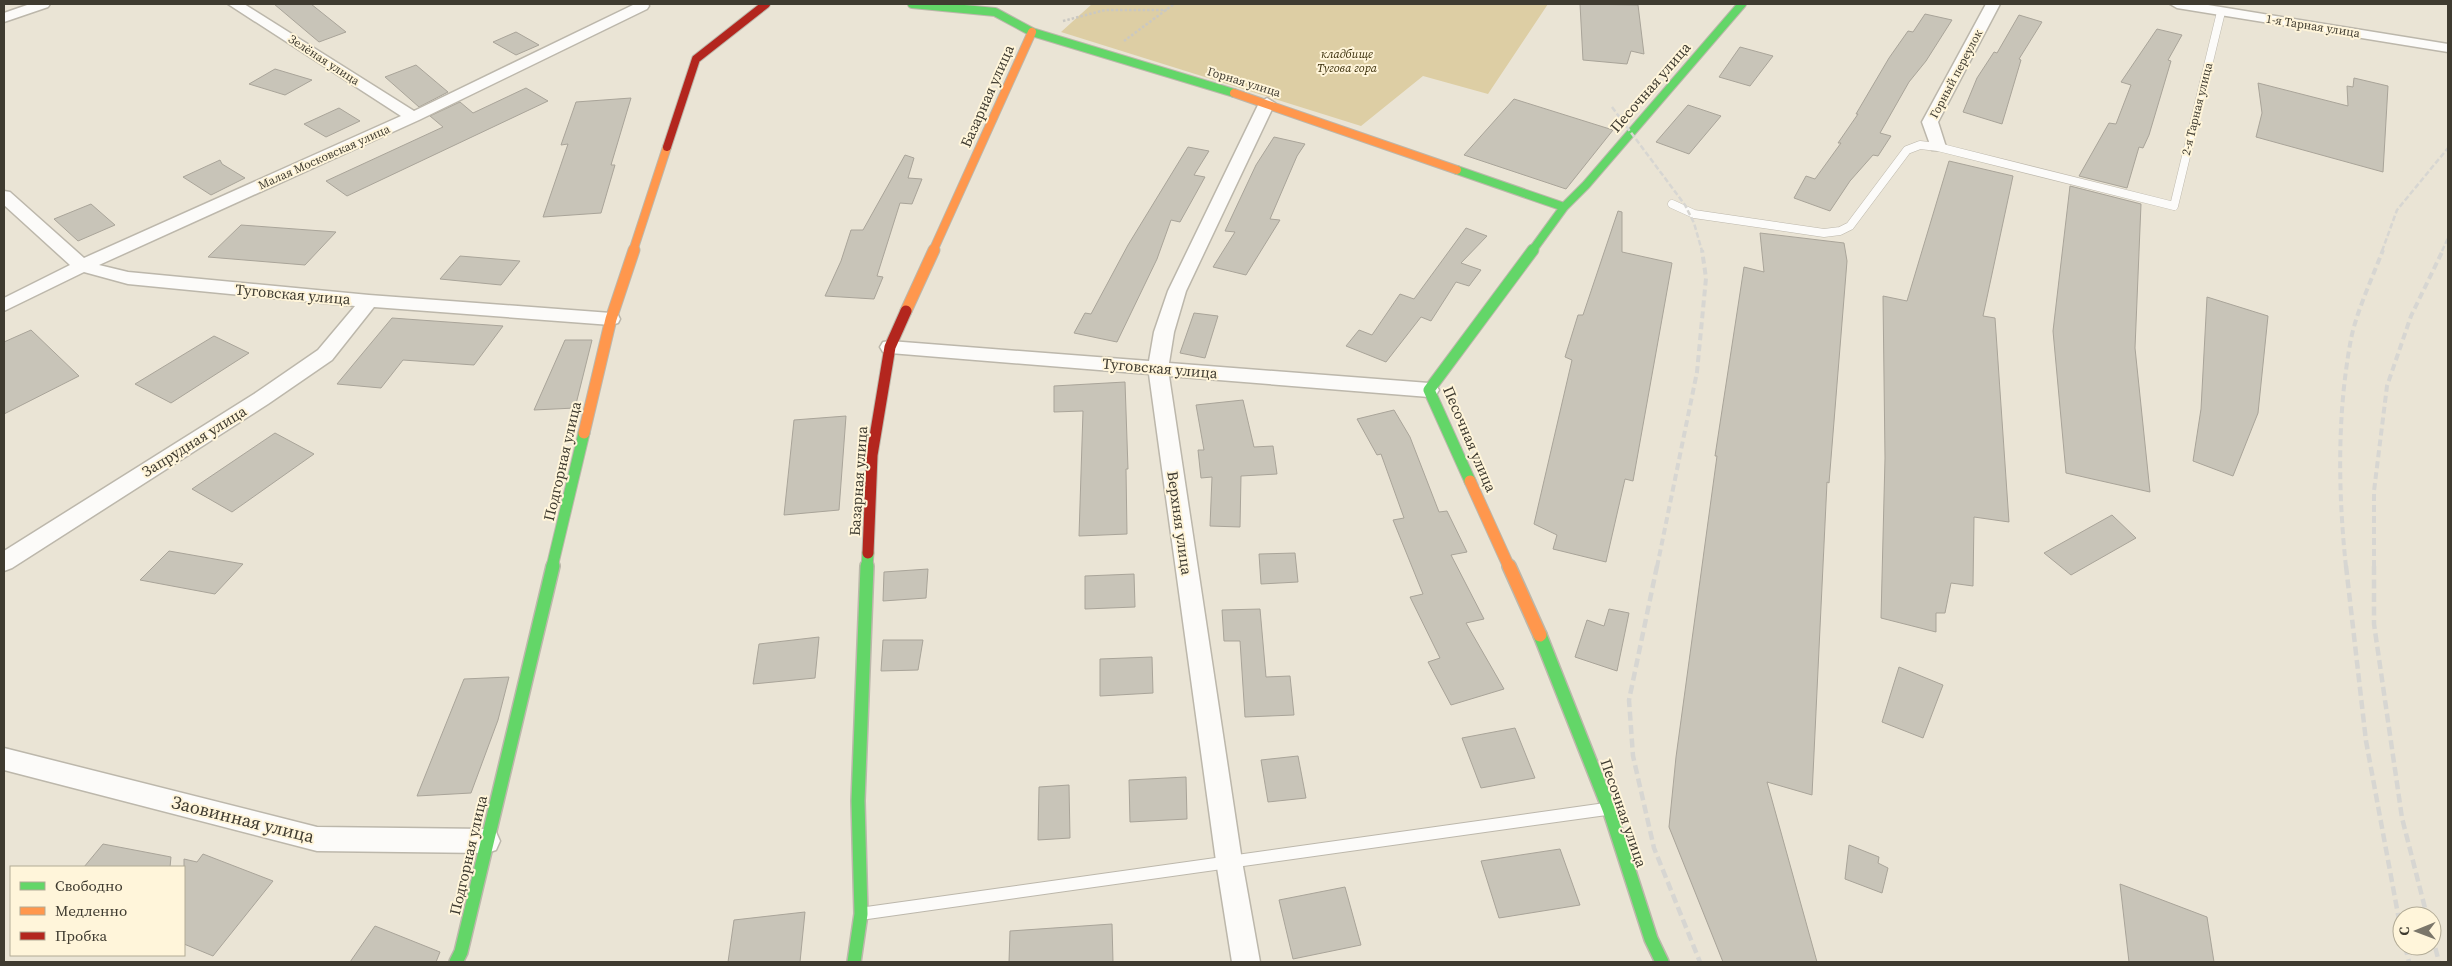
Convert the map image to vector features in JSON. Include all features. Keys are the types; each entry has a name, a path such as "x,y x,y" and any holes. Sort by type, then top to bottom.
{"street":[{"path":"4,18 43,4"},
{"name":"Зелёная улица","path":"235,4 413,117"},
{"name":"Подгорная улица","path":"456,962 487,842 611,319 696,58 766,4"},
{"name":"Горная улица","path":"912,4 994,12 1032,32 1267,103 1564,207"},
{"name":"Песочная улица","path":"1662,962 1651,940 1609,809 1552,662 1429,390 1564,207 1586,185 1742,4"},
{"name":"Горный переулок","path":"1938,147 1930,122 1993,4"},
{"name":"1-я Тарная улица","path":"2177,4 2448,48"},
{"name":"Малая Московская улица","path":"4,305 82,266 413,117 640,5"},
{"name":"Базарная улица","path":"854,962 862,914 858,801 872,455 890,347 1032,32"},
{"name":"Верхняя улица","path":"1246,962 1229,861 1158,368 1164,332 1177,291 1267,103"},
{"name":"Туговская улица","path":"4,196 82,266 128,278 369,301 611,319"},
{"name":"Запрудная улица","path":"4,562 261,399 325,355 369,301"},
{"name":"Туговская улица","path":"890,347 1429,390"},
{"name":"Заовинная улица","path":"4,759 317,839 487,842"}],"lane":[{"name":"2-я Тарная улица","path":"1938,147 2174,206 2221,12"},
{"path":"1672,204 1694,214 1824,233 1840,231 1850,226 1907,150 1920,146 1938,147"},
{"path":"862,914 1609,809"}],"path":[{"path":"1106,55 1174,4"},
{"path":"1032,32 1069,19 1105,10 1167,10"}],"green space":[{"name":"кладбище Тугова гора","path":"1092,4 1548,4 1488,94 1423,76 1361,126 1061,32"}],"building":[{"path":"274,4 311,4 346,32 319,42"},
{"path":"1580,4 1638,5 1644,54 1631,51 1627,64 1583,60"},
{"path":"1925,14 1952,20 1926,61 1909,82 1880,133 1891,136 1878,156 1873,155 1850,181 1830,211 1794,198 1806,176 1815,179 1841,143 1838,143 1858,114 1856,114 1889,58 1908,31 1913,32"},
{"path":"2019,15 2042,22 2019,59 2021,60 2002,124 1963,112 1977,78 1994,52 1997,53"},
{"path":"2157,29 2182,35 2168,60 2171,61 2149,135 2143,148 2139,147 2127,188 2079,176 2109,123 2116,124 2131,85 2121,82"},
{"path":"516,32 539,45 516,55 493,42"},
{"path":"1740,47 1773,56 1750,86 1719,77"},
{"path":"416,65 448,92 419,107 385,77"},
{"path":"275,69 312,80 285,95 249,84"},
{"path":"2354,78 2388,86 2383,172 2256,137 2262,113 2258,83 2348,106 2347,86 2353,87"},
{"path":"526,88 548,101 347,196 326,181 443,127 430,116 460,102 473,113"},
{"path":"631,98 611,165 615,165 601,213 543,217 568,144 561,145 576,102"},
{"path":"1514,99 1613,130 1566,189 1464,155"},
{"path":"1688,105 1721,116 1689,154 1656,142"},
{"path":"339,108 360,121 326,137 304,124"},
{"path":"1274,137 1305,144 1297,156 1270,219 1280,220 1246,275 1213,267 1235,232 1225,231 1256,165"},
{"path":"1188,147 1209,151 1194,175 1205,177 1180,222 1171,220 1157,259 1117,342 1074,333 1085,313 1091,314 1128,245"},
{"path":"905,155 914,158 908,178 922,179 912,204 900,203 877,276 883,277 874,299 825,296 841,261 851,230 863,230"},
{"path":"220,160 222,164 245,178 211,195 183,177"},
{"path":"1949,161 2013,176 1983,316 1995,318 2009,522 1974,517 1973,586 1951,583 1945,613 1936,613 1936,632 1881,618 1885,458 1883,296 1907,301"},
{"path":"2070,186 2141,204 2135,348 2150,492 2066,473 2053,331"},
{"path":"91,204 115,225 78,241 54,219"},
{"path":"1618,211 1622,212 1622,252 1672,263 1633,481 1625,479 1606,562 1553,549 1557,535 1534,524 1572,360 1565,357 1578,315 1583,315"},
{"path":"241,225 336,232 305,265 208,257"},
{"path":"1466,228 1487,236 1461,263 1481,270 1469,286 1456,282 1431,321 1421,317 1386,362 1346,346 1359,330 1372,335 1400,294 1414,299"},
{"path":"1760,233 1844,243 1847,261 1829,483 1827,482 1812,795 1767,782 1817,962 1723,962 1669,827 1676,757 1717,456 1715,456 1744,267 1764,272"},
{"path":"460,256 520,261 501,285 440,279"},
{"path":"2207,297 2268,316 2258,413 2233,476 2193,461 2201,409"},
{"path":"1194,313 1218,316 1205,358 1180,353"},
{"path":"392,318 503,326 474,365 403,360 381,388 337,384"},
{"path":"31,330 79,376 4,414 4,342"},
{"path":"214,336 249,353 171,403 135,384"},
{"path":"565,340 592,340 575,408 534,410"},
{"path":"1125,382 1128,469 1126,469 1127,534 1079,536 1083,411 1054,412 1054,386"},
{"path":"1243,400 1254,447 1273,446 1277,474 1241,476 1240,527 1210,526 1212,477 1201,478 1198,450 1204,450 1196,405"},
{"path":"1394,410 1410,437 1439,512 1447,511 1467,552 1451,555 1484,619 1466,623 1504,689 1451,705 1428,662 1440,658 1410,597 1423,594 1393,520 1404,518 1381,454 1377,455 1357,419"},
{"path":"846,416 839,510 784,515 794,420"},
{"path":"275,433 314,454 232,512 192,489"},
{"path":"2112,515 2136,538 2071,575 2044,553"},
{"path":"169,551 243,564 215,594 140,580"},
{"path":"1295,553 1298,582 1261,584 1259,554"},
{"path":"928,569 926,598 883,601 884,572"},
{"path":"1134,574 1135,607 1085,609 1085,576"},
{"path":"1260,609 1266,677 1290,676 1294,715 1245,717 1240,641 1224,641 1222,610"},
{"path":"1609,609 1629,613 1617,671 1575,657 1587,620 1604,626"},
{"path":"819,637 815,678 753,684 759,644"},
{"path":"883,640 923,640 918,670 881,671"},
{"path":"1152,657 1153,693 1100,696 1100,659"},
{"path":"1899,667 1943,685 1923,738 1882,722"},
{"path":"509,677 498,720 471,793 417,796 464,679"},
{"path":"1515,728 1535,778 1481,788 1462,738"},
{"path":"1298,756 1306,798 1268,802 1261,760"},
{"path":"1186,777 1187,819 1130,822 1129,780"},
{"path":"1069,785 1070,838 1038,840 1039,787"},
{"path":"103,844 171,857 170,866 85,866"},
{"path":"1849,845 1879,857 1878,863 1888,868 1882,893 1845,879"},
{"path":"1560,849 1580,905 1499,918 1481,861"},
{"path":"203,854 273,881 213,956 185,944 184,859 197,862"},
{"path":"2120,884 2207,917 2214,962 2129,962"},
{"path":"1345,887 1361,945 1293,959 1279,900"},
{"path":"805,912 800,962 728,962 734,920"},
{"path":"1112,924 1113,962 1009,962 1010,931"},
{"path":"375,926 440,952 436,962 350,962"}],"railway":[{"path":"1612,107 1685,205 1694,223 1702,251"},
{"path":"2382,251 2397,210 2448,148"},
{"path":"2442,251 2448,238"},
{"path":"1657,567 1697,372 1706,278 1702,250"},
{"path":"2346,567 2340,481 2341,424 2346,367 2357,318 2383,250"},
{"path":"2424,906 2402,818 2374,624 2374,491 2387,386 2411,316 2443,250"},
{"path":"1657,566 1629,700 1633,756 1654,848 1700,962"},
{"path":"2346,566 2366,741 2396,906"},
{"path":"2408,956 2409,962"},
{"path":"2437,956 2439,962"}],"traffic: fast":[{"path":"912,4 995,12 1032,32 1234,93"},
{"path":"1470,481 1429,390 1564,207 1586,185 1742,4"},
{"path":"1457,170 1564,207"},
{"path":"456,962 461,952 584,433"},
{"path":"854,962 861,914 858,801 868,553"},
{"path":"1540,635 1609,809 1651,939 1662,962"}],"traffic: slow":[{"path":"906,311 1032,32"},
{"path":"1234,93 1457,170"},
{"path":"584,433 611,319 667,147"},
{"path":"1470,481 1540,635"}],"traffic: jam":[{"path":"667,147 696,59 766,4"},
{"path":"868,553 872,455 890,347 906,311"}]}
